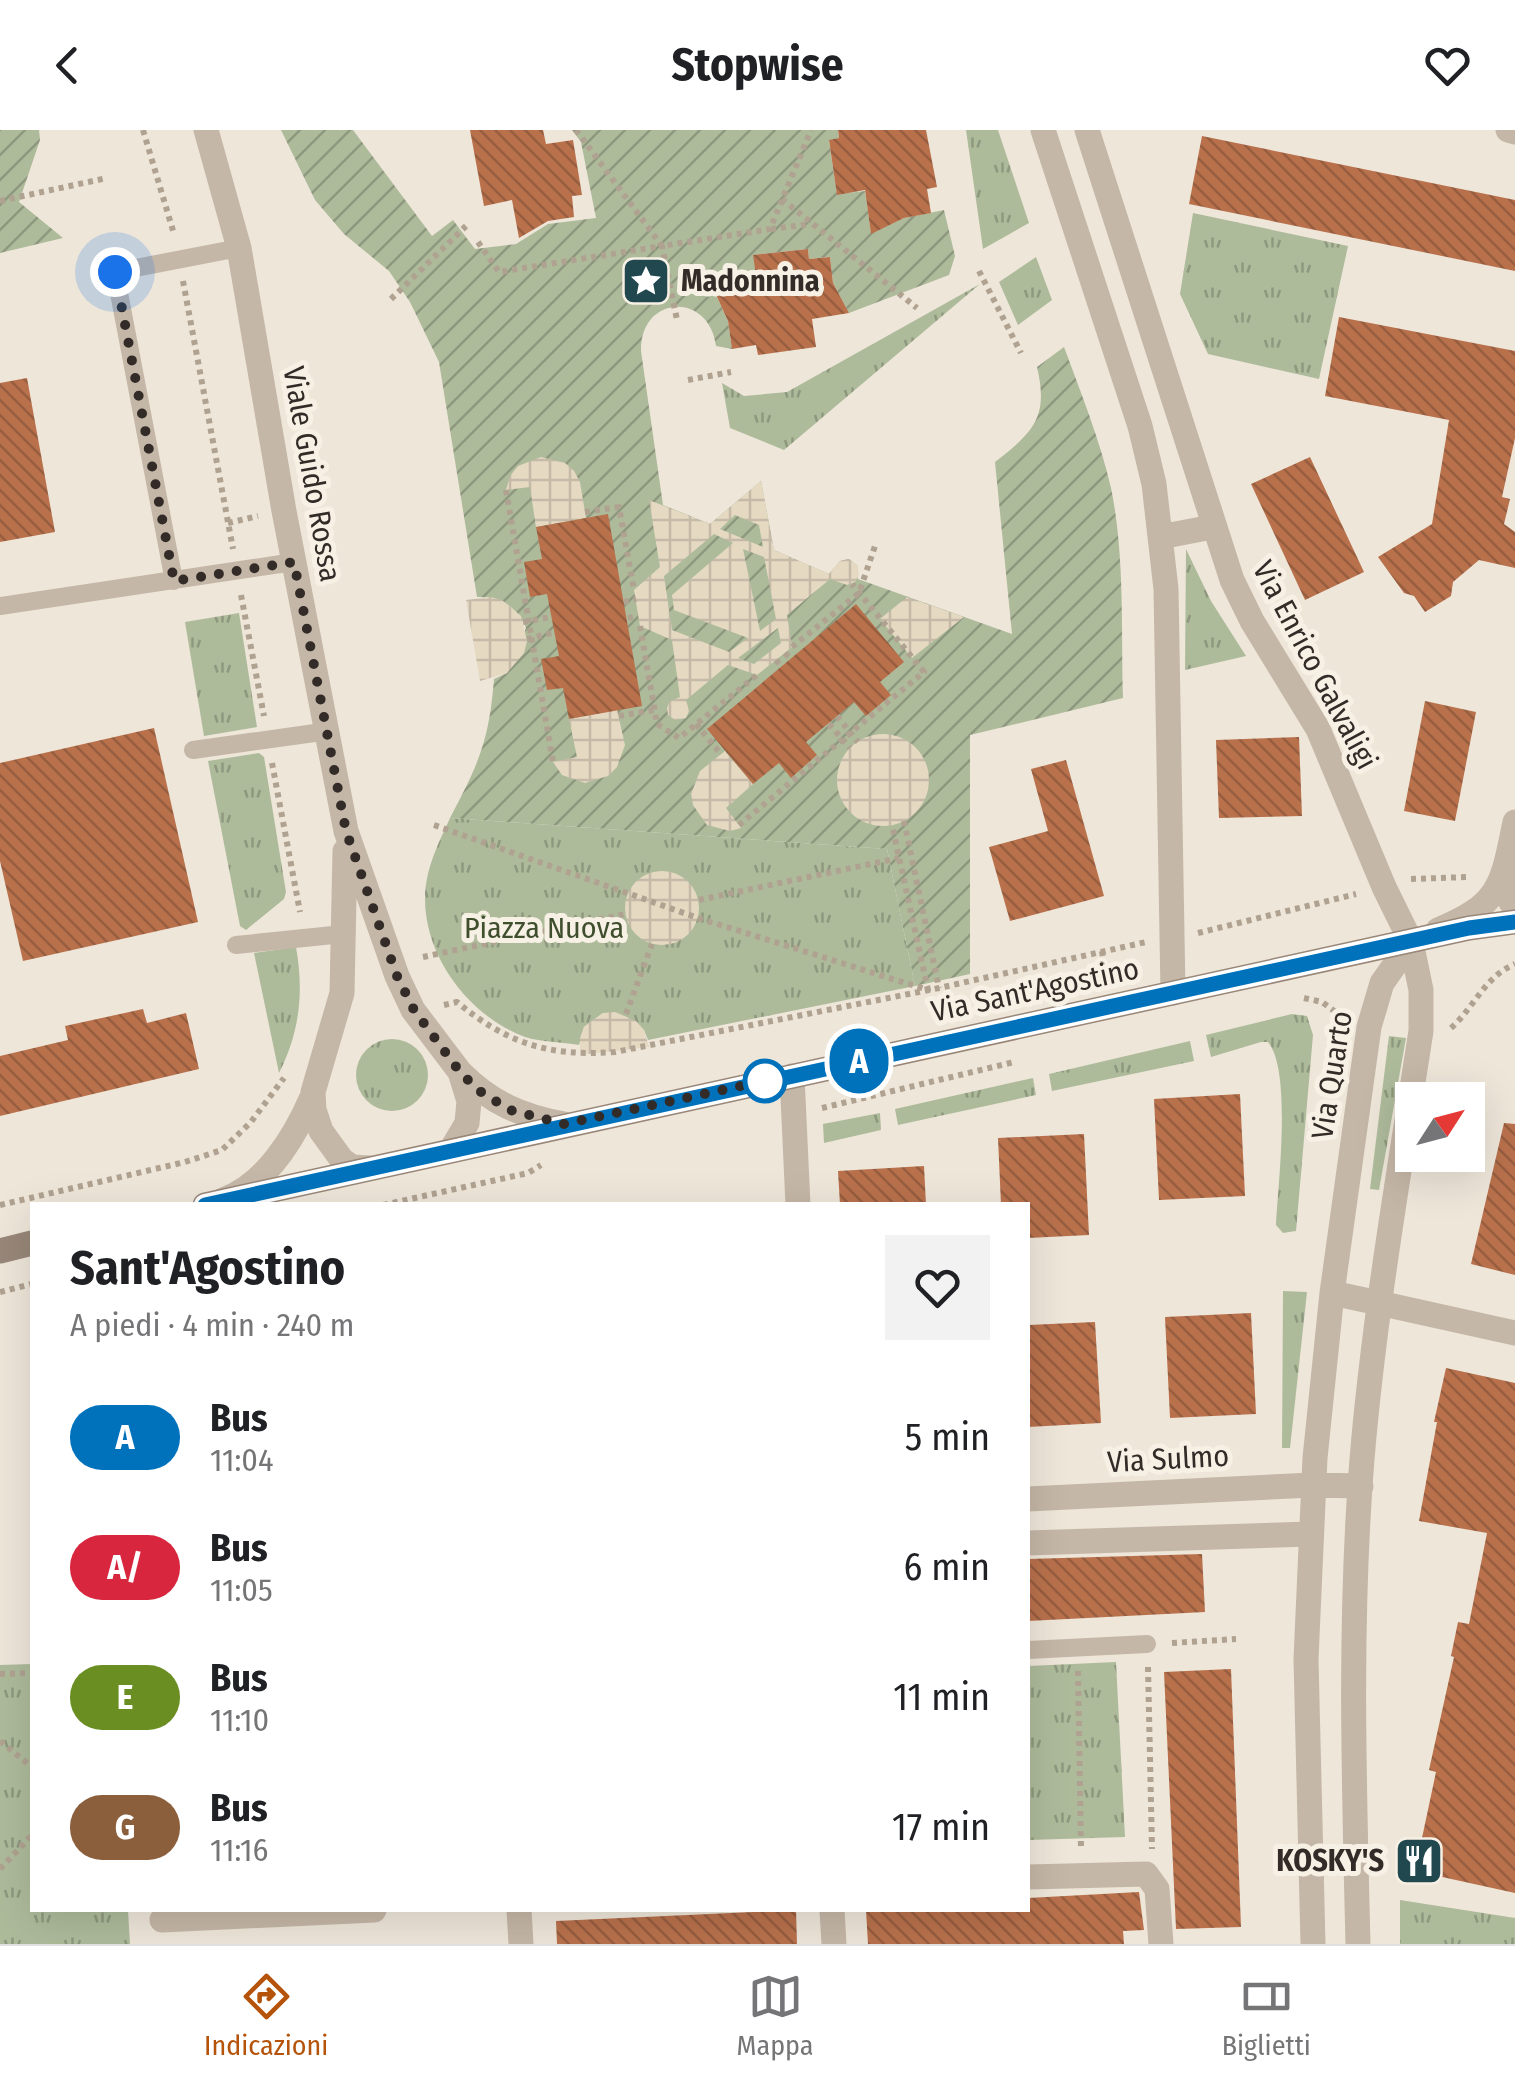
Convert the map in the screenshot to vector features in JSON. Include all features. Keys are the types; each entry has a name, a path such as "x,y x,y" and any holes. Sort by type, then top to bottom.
{"main road":[{"name":"Via Sant'Agostino","path":"219,1202 564,1124 1515,922"},
{"path":"0,1251 30,1244"}],"street":[{"name":"Viale Guido Rossa","path":"206,130 239,248 346,831 397,976 414,1010 478,1090 510,1110 564,1124"},
{"path":"1043,130 1140,426 1154,484 1166,589 1173,993"},
{"name":"Via Enrico Galvaligi","path":"1087,130 1232,580 1252,621 1318,728 1411,942"},
{"path":"1160,536 1212,527"},
{"path":"1358,1944 1354,1601 1361,1486 1380,1303 1421,1031 1421,990 1411,942 1464,919 1487,903 1504,876 1515,822"},
{"name":"Viale Guido Rossa","path":"216,1202 247,1186 286,1146 314,1092 342,993 346,831"},
{"path":"1504,876 1515,909"},
{"name":"Via Quarto","path":"1312,1944 1306,1659 1312,1485 1332,1293 1369,1027 1382,983 1411,942"},
{"name":"Viale Guido Rossa","path":"451,1150 470,1111 460,1072"},
{"path":"792,1076 798,1202"},
{"path":"314,1092 316,1122 336,1154 352,1167 370,1168"},
{"path":"1332,1293 1515,1333"},
{"path":"1312,1485 1361,1486"},
{"name":"Via Sulmo","path":"1030,1498 1312,1485"},
{"path":"1030,1543 1358,1534"},
{"path":"1030,1877 1138,1872 1153,1880 1162,1944"},
{"path":"163,1925 298,1912"},
{"path":"519,1912 521,1944"},
{"path":"832,1912 834,1944"},
{"path":"216,1918 217,1944"}],"lane":[{"path":"174,581 115,272 239,248"},
{"path":"0,606 294,562"},
{"path":"193,750 328,731"},
{"path":"236,945 343,934"},
{"path":"1030,1650 1147,1644"}],"path":[{"path":"142,130 175,238"},
{"path":"576,130 662,246 677,320"},
{"path":"770,229 811,130"},
{"path":"0,202 107,178"},
{"path":"782,199 917,308"},
{"path":"478,242 499,272 811,224"},
{"path":"391,300 466,226"},
{"path":"979,272 1021,352"},
{"path":"182,277 234,552"},
{"path":"688,380 731,372"},
{"path":"506,490 553,762"},
{"path":"585,512 619,506 634,590"},
{"path":"789,653 858,593 876,542"},
{"path":"739,826 924,672 852,584"},
{"path":"240,588 266,725"},
{"path":"624,602 636,600"},
{"path":"628,618 638,616"},
{"path":"526,622 551,617"},
{"path":"640,626 657,724 679,738 757,676"},
{"path":"529,638 552,633"},
{"path":"619,716 654,710"},
{"path":"837,716 858,742"},
{"path":"665,730 671,718"},
{"path":"696,724 721,754"},
{"path":"829,724 850,748"},
{"path":"270,752 305,938"},
{"path":"904,821 939,988"},
{"path":"434,825 698,918 928,990"},
{"path":"892,825 928,990"},
{"path":"699,900 899,858"},
{"path":"1412,879 1473,877"},
{"path":"1198,933 1364,892"},
{"path":"423,957 626,914"},
{"path":"457,1002 484,1024 525,1045 580,1054 649,1047 1140,943"},
{"path":"626,1014 652,944"},
{"path":"1454,1028 1474,996 1501,970 1515,964"},
{"path":"1297,998 1322,1002 1338,1015"},
{"path":"818,1108 1024,1060"},
{"path":"0,1205 222,1150 275,1094 292,1066"},
{"path":"396,1202 482,1182"},
{"path":"0,1292 30,1284"},
{"path":"1153,1880 1147,1644 1236,1639"},
{"path":"1077,1648 1082,1874"},
{"path":"0,1674 30,1673"},
{"path":"0,1740 30,1765"},
{"path":"0,1870 30,1837"}],"green space":[{"path":"0,130 39,130 40,140 19,202 63,238 0,253"},
{"path":"281,130 353,130 432,236 453,220 475,249 516,244 548,224 596,218 581,142 572,130 838,130 839,138 829,141 837,194 865,191 871,233 904,218 944,210 955,256 949,275 849,313 833,283 830,257 809,259 808,249 754,255 757,283 713,288 728,321 732,349 716,346 711,328 689,309 662,310 644,332 641,351 663,505 710,524 761,481 774,550 829,574 840,561 849,559 858,566 858,579 1012,634 995,462 1035,422 1041,399 1037,367 1064,347 1111,488 1120,566 1123,698 970,735 970,974 915,986 887,849 450,818 481,751 494,679 507,673 526,628 507,604 477,597 439,362 410,302 389,271 344,234 315,200"},
{"path":"966,130 998,130 1029,223 983,249"},
{"path":"1193,213 1348,246 1319,379 1208,354 1180,294"},
{"path":"1036,257 1052,300 1018,325 999,282"},
{"path":"980,284 784,450 730,428 722,383 744,396 787,392"},
{"path":"1186,549 1211,601 1246,656 1185,670"},
{"path":"239,613 257,727 204,736 185,622"},
{"path":"259,753 264,757 286,892 284,899 246,930 240,926 208,761"},
{"name":"Piazza Nuova","path":"450,818 887,849 915,986 648,1040 644,1030 603,1013 584,1027 579,1045 525,1037 505,1028 470,1000 442,964 433,943 427,921 427,878"},
{"path":"296,947 298,1011 292,1042 279,1073 254,953"},
{"path":"1292,1014 1307,1016 1313,1035 1296,1231 1283,1233 1276,1225 1282,1102 1275,1057 1268,1042 1261,1042 1211,1057 1206,1035"},
{"path":"1389,1036 1406,1038 1398,1082 1395,1082 1379,1190 1370,1189"},
{"path":"392,1039 417,1050 428,1075 417,1100 392,1111 367,1100 356,1075 367,1050"},
{"path":"1190,1041 1194,1061 1052,1091 1049,1074"},
{"path":"1033,1078 1036,1095 898,1125 895,1109"},
{"path":"880,1113 881,1130 824,1143 823,1124"},
{"path":"1283,1291 1307,1292 1290,1448 1282,1448"},
{"path":"1116,1662 1125,1837 1030,1840 1030,1666"},
{"path":"30,1664 30,1912 128,1912 130,1944 0,1944 0,1665"},
{"path":"1400,1900 1515,1918 1515,1944 1400,1944"}],"shaded area":[{"path":"541,457 565,463 574,471 580,482 586,518 536,527 530,487 506,490 518,466"},
{"path":"761,481 774,550 829,574 840,561 849,559 858,566 859,575 847,585 830,579 787,615 792,647 757,675 728,665 686,700 686,718 675,720 668,715 667,708 670,701 680,697 672,640 640,626 634,590 660,567 649,500 710,524","holes":["735,515 759,525 763,547 720,529","714,534 733,543 672,595 674,610 748,638 729,652 672,630 664,576","743,549 764,557 776,619 760,631","778,628 781,643 754,664 738,658"]},
{"path":"907,597 964,617 912,658 880,619"},
{"path":"466,600 502,600 521,616 527,641 524,653 507,673 480,681"},
{"path":"617,710 625,745 617,767 608,776 585,783 562,775 553,762 577,757 569,719"},
{"path":"883,734 900,738 915,748 925,763 929,780 925,797 915,812 900,822 883,826 866,822 851,812 841,797 837,780 841,763 851,748 866,738"},
{"path":"725,751 753,784 726,808 741,828 730,831 707,825 693,805 691,794 700,771"},
{"path":"662,871 688,882 699,908 688,934 662,945 636,934 625,908 636,882"},
{"path":"615,1012 636,1021 644,1030 649,1047 580,1055 584,1027 603,1013"}],"building":[{"path":"470,130 543,130 546,144 573,140 582,195 572,196 574,217 548,221 519,238 512,200 484,206"},
{"path":"838,130 926,130 937,187 927,189 931,213 904,218 871,234 865,190 837,195 829,140 839,138"},
{"path":"1202,136 1515,200 1515,271 1189,204"},
{"path":"808,249 809,259 830,257 833,283 849,313 812,319 816,347 758,355 756,345 732,349 728,321 713,288 757,283 753,255"},
{"path":"1339,317 1515,351 1515,438 1502,497 1510,499 1504,524 1515,532 1515,568 1479,560 1453,582 1451,596 1425,612 1414,596 1404,593 1378,557 1432,524 1449,420 1325,396"},
{"path":"27,378 55,532 0,542 0,383"},
{"path":"1310,457 1364,572 1305,600 1251,484"},
{"path":"608,514 642,706 569,719 563,688 547,690 541,659 559,656 547,594 530,597 524,562 542,559 536,527"},
{"path":"856,604 904,662 880,682 891,695 866,716 854,702 806,742 817,755 791,778 779,763 753,784 707,729"},
{"path":"1425,701 1476,712 1455,821 1404,811"},
{"path":"154,728 198,922 23,961 0,861 0,763"},
{"path":"1299,737 1302,816 1219,818 1216,740"},
{"path":"1066,760 1104,896 1010,921 989,847 1048,831 1031,769"},
{"path":"143,1009 147,1023 186,1013 199,1069 0,1116 0,1056 68,1040 65,1026"},
{"path":"1240,1094 1245,1196 1159,1200 1154,1099"},
{"path":"1504,1123 1515,1124 1515,1275 1471,1264"},
{"path":"1084,1134 1089,1235 1030,1238 1030,1202 1001,1202 998,1138"},
{"path":"924,1166 926,1202 840,1202 838,1171"},
{"path":"1251,1313 1256,1414 1170,1418 1165,1317"},
{"path":"1095,1322 1101,1423 1030,1427 1030,1325"},
{"path":"1446,1368 1515,1383 1515,1893 1415,1871 1436,1772 1429,1770 1458,1622 1469,1624 1487,1533 1419,1521"},
{"path":"1202,1554 1205,1612 1030,1621 1030,1559"},
{"path":"1231,1669 1241,1927 1176,1929 1164,1672"},
{"path":"1139,1892 1144,1930 1123,1931 1124,1944 868,1944 866,1912 1030,1912 1030,1898"},
{"path":"796,1912 797,1944 557,1944 556,1921"}],"bus line":[{"name":"A","path":"218,1202 1469,928 1515,922"}],"place":[{"name":"Madonnina","path":"646,281"},
{"name":"KOSKY'S","path":"1419,1861"}],"route":[{"path":"115,272 174,581 294,562 346,831 397,976 430,1036 460,1072 494,1101 526,1117 564,1124 765,1081"}]}
